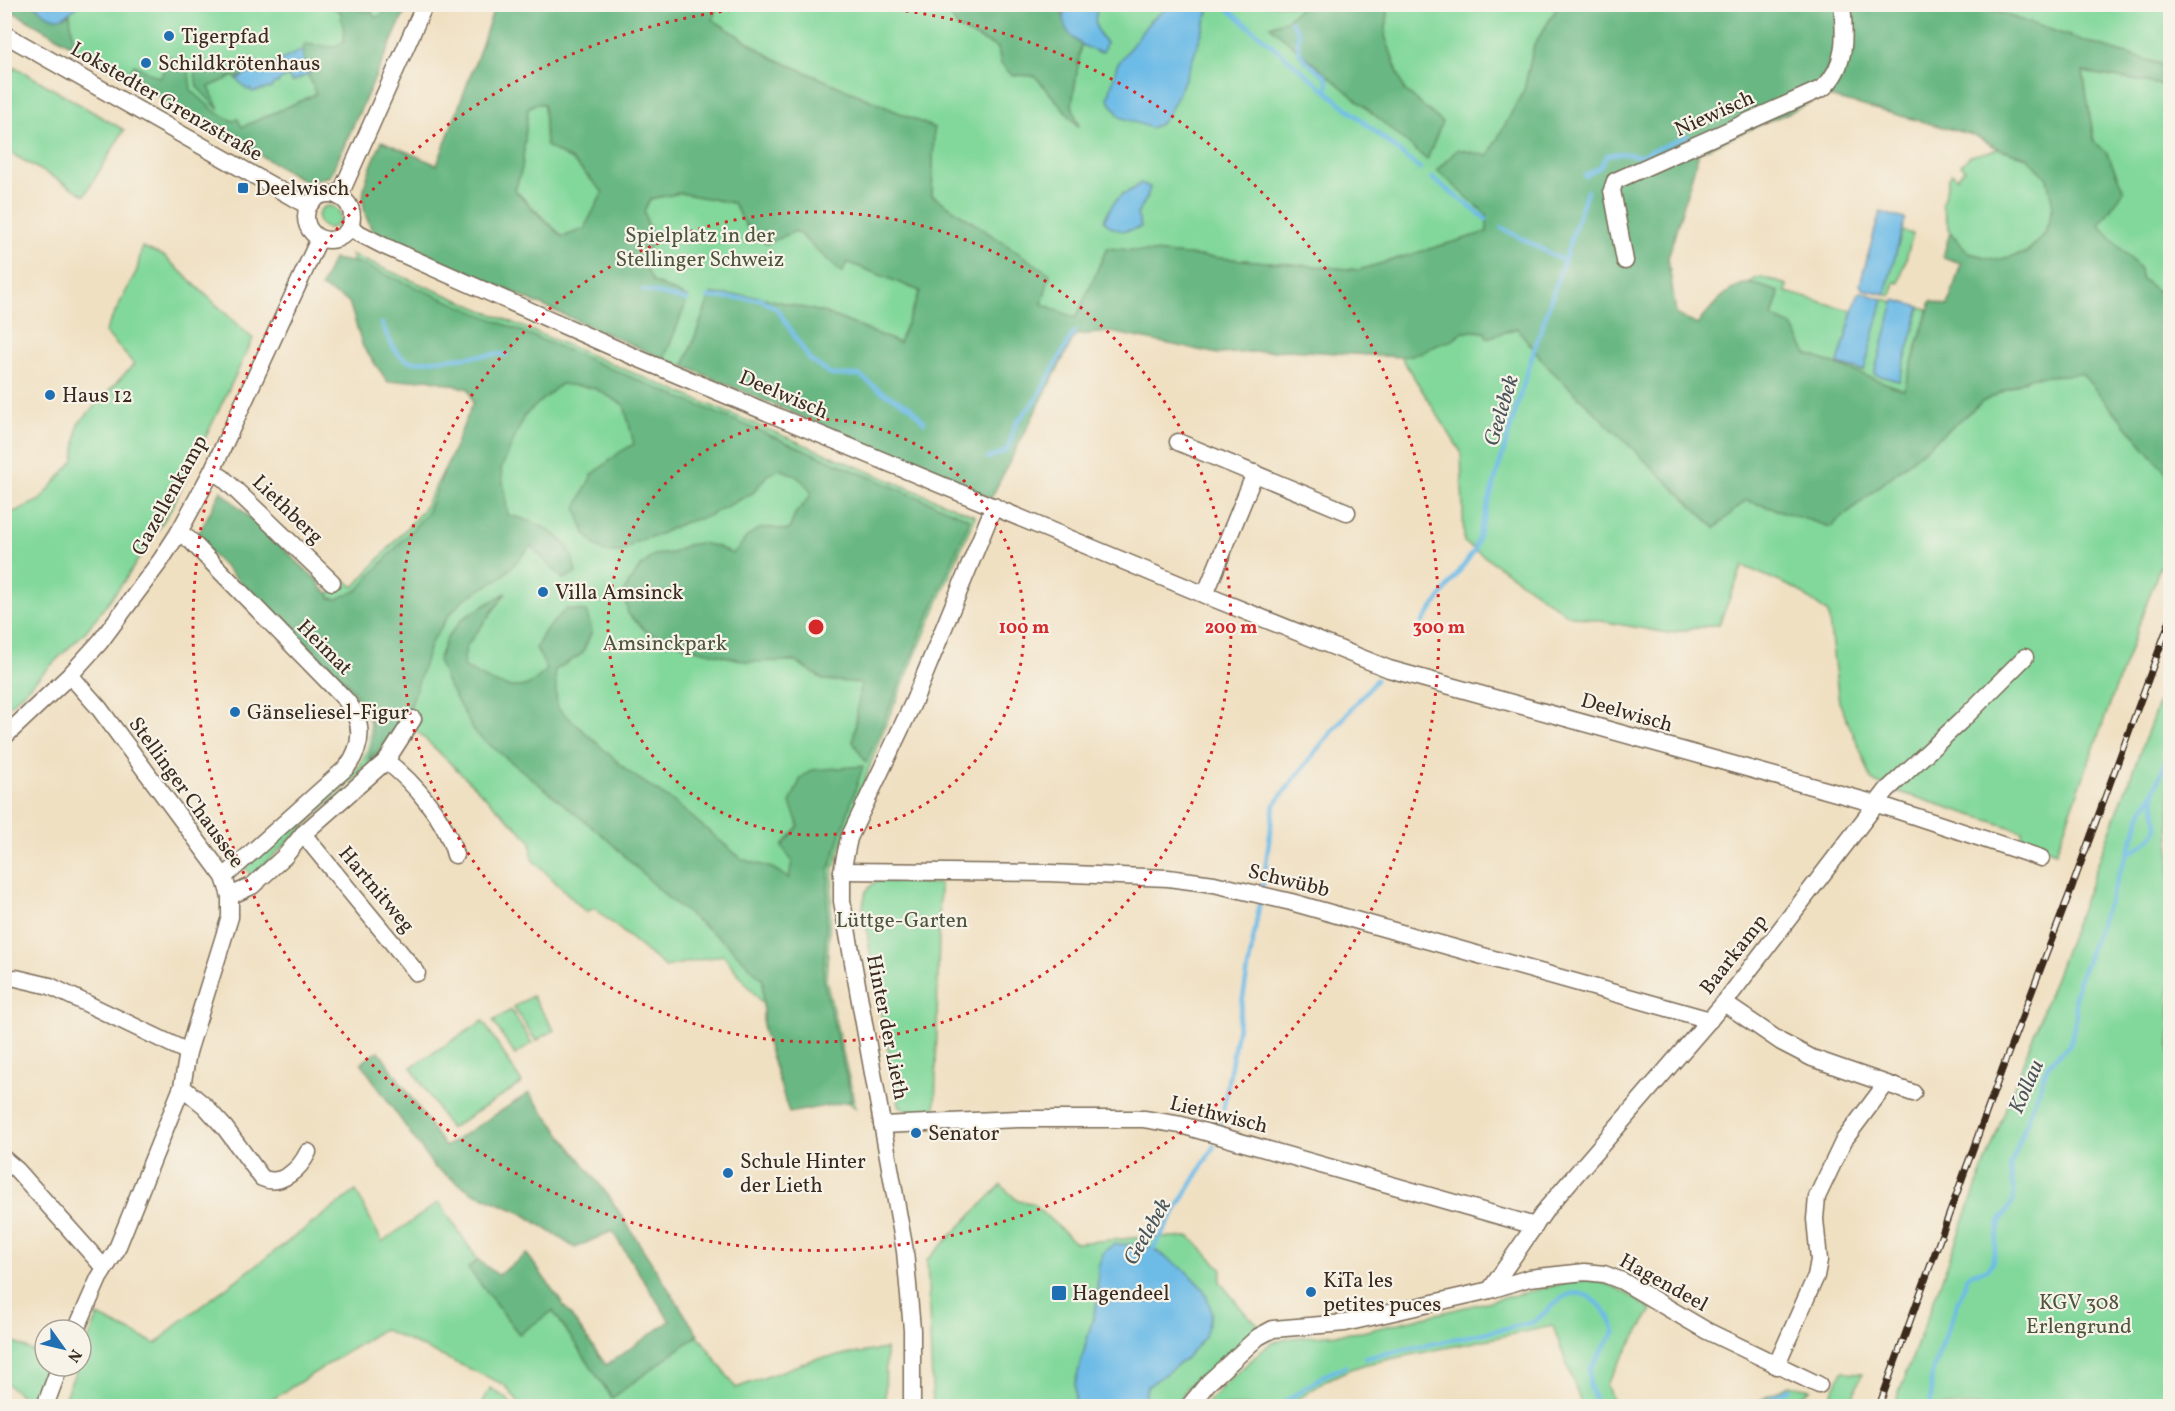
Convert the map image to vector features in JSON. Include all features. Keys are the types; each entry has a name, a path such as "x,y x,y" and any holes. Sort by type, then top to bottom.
{"street":[{"path":"339,197 424,4"},
{"name":"Niewisch","path":"1625,261 1611,190 1615,181 1823,88 1838,70 1843,54 1845,37 1842,4"},
{"name":"Lokstedter Grenzstraße","path":"4,33 308,206"},
{"path":"322,195 339,197 351,210 352,219 349,228 344,235 336,239 327,241 319,238 311,233 307,225 305,215 308,206 322,195"},
{"name":"Deelwisch","path":"349,228 384,246 637,358 1205,595 1389,669 1876,803 2041,858"},
{"name":"Gazellenkamp","path":"4,737 70,675 115,624 179,532 212,471 319,238"},
{"path":"1178,442 1347,512"},
{"name":"Liethberg","path":"212,471 223,478 332,582"},
{"path":"1205,595 1255,473"},
{"name":"Hinter der Lieth","path":"912,1407 912,1340 908,1275 842,901 842,871 845,853 855,823 909,712 994,506"},
{"name":"Heimat","path":"179,532 345,699 352,707 360,726 358,747 347,767 224,877"},
{"name":"Baarkamp","path":"1490,1290 1547,1208 1724,1004 1876,803 2025,657"},
{"name":"Stellinger Chaussee","path":"70,675 99,708 224,877 230,896 229,923 188,1052 182,1087 116,1251 106,1266 82,1318"},
{"path":"230,896 252,886 285,856 303,834 386,761 413,719"},
{"path":"386,761 412,784 430,808 448,833 455,855"},
{"name":"Hartnitweg","path":"303,834 417,973"},
{"name":"Schwübb","path":"842,871 1060,874 1168,878 1214,884 1291,902 1710,1020"},
{"path":"16,978 50,986 188,1052"},
{"path":"1724,1004 1781,1042 1812,1058 1914,1093"},
{"path":"1776,1366 1816,1276 1819,1260 1815,1219 1817,1197 1844,1140 1886,1084"},
{"path":"182,1087 205,1106 225,1128 262,1178 281,1180 297,1168 309,1152"},
{"name":"Liethwisch","path":"882,1125 1018,1119 1144,1119 1181,1125 1535,1226"},
{"path":"4,1158 99,1262 106,1266"},
{"name":"Hagendeel","path":"1189,1407 1208,1383 1224,1368 1258,1337 1273,1329 1345,1323 1490,1290 1529,1278 1585,1272 1604,1274 1622,1281 1707,1331 1818,1385"},
{"path":"45,1407 56,1378"}],"green space":[{"path":"5,4 408,5 330,176 306,182 5,7"},
{"path":"5,5 34,5 46,14 55,17 70,14 74,47 5,7"},
{"path":"333,5 368,12 370,10 376,18 390,5 408,5 330,176 306,182 127,78 134,65 160,78 170,57 188,63 191,90 217,113 233,121 238,119 242,127 316,94 306,69 303,50 305,44 333,47 344,42 341,12 332,7"},
{"path":"495,5 717,5 713,20 773,58 934,128 932,195 1050,274 1042,304 1076,318 1107,248 1359,270 1487,232 1487,215 1437,170 1458,149 1488,156 1524,90 1534,45 1559,5 1976,5 2170,67 2170,86 2083,72 2094,142 2107,153 2124,191 2099,225 2140,269 2141,278 2170,301 2170,477 2082,374 2032,377 1982,402 1830,527 1746,500 1715,528 1548,367 1517,328 1487,338 1485,332 1460,333 1452,341 1438,344 1421,353 1401,357 1289,350 1218,354 1111,332 1075,335 991,498 684,366 711,294 755,296 826,313 899,343 920,291 847,262 842,273 796,231 767,244 751,232 733,203 680,193 650,199 644,211 652,241 642,260 653,282 688,298 664,359 373,231 367,219 363,196 368,174 382,141 437,165","holes":["1826,96 1976,136 1999,149 2027,157 2047,178 2053,206 2045,234 2026,253 1997,260 1969,253 1950,232 1943,257 1961,263 1948,306 1931,301 1904,390 1807,354 1792,326 1772,317 1779,292 1759,285 1744,284 1729,292 1707,312 1697,325 1676,314 1668,258 1699,152","535,104 544,104 546,146 572,160 603,192 584,229 563,237 515,190 522,168 528,108"]},
{"path":"717,5 943,5 958,28 998,48 1001,64 1035,76 1078,126 1072,105 1081,44 1099,52 1106,43 1096,25 1099,5 1172,5 1150,21 1195,50 1208,11 1204,5 1309,5 1324,27 1442,122 1404,90 1385,36 1389,5 1559,5 1534,45 1524,90 1488,156 1487,232 1359,270 1107,248 1076,319 1042,304 1049,274 932,195 934,128 773,58 713,20","holes":["1134,190 1147,198 1137,214 1122,194"]},
{"path":"943,5 1059,5 1070,31 1081,44 1072,105 1079,127 1035,76 1012,75 1001,64 998,48 958,28"},
{"path":"1303,5 1389,5 1385,36 1404,90 1442,122 1427,160 1270,26 1286,20"},
{"path":"1976,5 2170,5 2170,67 2090,43"},
{"path":"194,66 214,69 246,69 247,73 237,79 234,76 209,87 219,110 197,87"},
{"path":"15,67 124,130 85,195 5,150 5,85"},
{"path":"2083,72 2170,86 2170,301 2141,278 2140,269 2099,225 2107,153 2094,142"},
{"name":"Spielplatz in der Stellinger Schweiz","path":"535,104 544,104 546,146 572,160 603,192 584,229 563,237 515,190 522,168 528,108"},
{"path":"1999,149 2027,157 2047,178 2054,206 2045,234 2026,253 1997,260 1969,253 1950,232 1942,205 1952,173 1957,178 1965,169 1961,165 1970,156"},
{"name":"Spielplatz in der Stellinger Schweiz","path":"680,193 733,203 749,230 796,231 842,273 847,261 920,291 899,343 826,313 711,294 684,366 664,359 688,298 653,282 642,260 652,241 644,211 650,199"},
{"path":"329,206 337,209 340,217 337,225 329,228 321,225 318,217 321,209"},
{"path":"1902,231 1913,234 1899,283 1895,282 1891,296 1885,294"},
{"path":"142,247 164,256 253,339 171,509 125,580 86,631 5,710 5,516 40,500 74,460 78,424 134,364 105,332 137,270"},
{"name":"Amsinckpark","path":"351,255 975,516 878,743 833,870 826,980 856,1108 832,1089 723,955 665,967 594,908 586,912 532,859 531,841 419,733 403,724 386,749 252,876 244,867 359,767 370,741 371,731 365,712 359,702 300,643 300,640 331,609 329,593 339,589 344,579 354,587 423,510 502,359 397,367"},
{"path":"333,259 358,263 970,519 866,763 853,742 861,683 824,680 795,661 749,662 691,648 647,632 628,614 624,591 639,568 654,555 672,553 687,545 700,543 716,546 732,554 748,536 759,529 789,530 795,514 809,498 811,492 808,487 798,478 779,469 767,475 753,493 706,517 683,523 636,542 622,552 605,552 597,547 585,533 576,508 592,475 620,452 634,444 624,405 594,388 561,384 525,415 501,469 508,515 534,523 557,536 570,552 576,573 563,579 531,546 503,576 464,599 449,615 431,643 410,708 383,746 368,760 373,733 370,719 356,693 323,658 302,638 300,640 196,539 221,491 320,583 322,589 329,593 330,598 337,599 358,590 427,513 473,403 469,389 428,379 388,382 363,347 349,302 321,287"},
{"path":"1762,277 1787,285 1786,292 1853,311 1838,364 1863,371 1883,299 1895,302 1874,374 1899,381 1920,307 1928,309 1904,390 1807,354 1792,326 1772,317 1779,292 1749,283"},
{"path":"1518,328 1548,367 1715,527 1746,500 1830,527 1982,402 2032,377 2082,373 2170,477 2170,539 2056,852 2035,845 2036,842 2021,836 2022,831 1896,791 1872,781 1839,702 1828,613 1796,589 1743,566 1719,624 1668,633 1568,615 1464,542 1461,452 1401,357 1421,353 1438,344 1452,341 1460,333 1485,332 1488,337"},
{"path":"506,593 466,647 463,666 485,679 502,685 519,687 527,685 547,670 536,648 545,631 566,609 586,611 592,631 582,654 555,670 557,707 630,773 674,802 742,859 772,868 789,878 792,861 782,846 799,826 790,803 801,778 812,770 863,766 829,871 823,980 852,1101 789,1113 763,1030 763,980 727,944 669,899 607,839 475,733 446,681 438,660 447,638 463,618"},
{"name":"KGV 308 Erlengrund","path":"2170,672 2170,1406 1894,1406"},
{"name":"Lüttge-Garten","path":"876,881 940,884 935,1115 913,1115 899,1105 873,972 863,906 866,891"},
{"path":"532,996 554,1030 536,1041 514,1007"},
{"path":"511,1010 532,1043 515,1055 493,1021"},
{"path":"483,1021 522,1083 450,1129 411,1067"},
{"path":"379,1051 445,1147 529,1093 610,1198 698,1335 612,1398 553,1311 519,1334 468,1268 478,1260 498,1275 527,1254 606,1365 670,1321 612,1231 575,1248 522,1213 472,1192 434,1167 361,1063"},
{"path":"1001,1185 1018,1201 1032,1203 1076,1243 1143,1237 1190,1237 1222,1269 1220,1282 1246,1314 1259,1325 1194,1389 1188,1386 1176,1406 1143,1406 1147,1387 1184,1360 1186,1271 1147,1245 1098,1267 1097,1303 1075,1384 1075,1406 933,1406 927,1260"},
{"path":"356,1191 382,1242 439,1202 478,1260 468,1268 519,1334 553,1310 612,1398 698,1335 736,1388 815,1359 886,1349 885,1406 521,1406 505,1385 383,1329 262,1406 61,1406 73,1378 93,1378 93,1328 98,1316 156,1344 176,1325"},
{"path":"1587,1280 1613,1287 1652,1310 1606,1384 1615,1406 1582,1406 1553,1326 1366,1364 1327,1380 1288,1406 1204,1406 1230,1379 1271,1343 1291,1338 1362,1332 1565,1283"},
{"path":"5,1338 33,1351 33,1378 42,1378 32,1405 5,1382"},
{"path":"1842,1372 1862,1373 1850,1406 1825,1406"},
{"path":"1789,1385 1811,1389 1784,1406 1749,1406"},
{"path":"490,1388 507,1399 513,1406 481,1406"}],"water":[{"path":"1172,4 1204,5 1208,11 1195,53 1174,104 1160,124 1151,128 1120,117 1108,99 1117,65 1150,21"},
{"path":"34,5 78,5 66,16 56,18"},
{"path":"1068,5 1099,5 1095,20 1099,34 1106,43 1103,52 1082,45 1070,35 1064,21 1064,11"},
{"path":"302,50 304,64 309,74 292,82 288,76 274,83 271,88 252,92 237,79 247,73 265,68"},
{"path":"1140,183 1150,187 1147,198 1137,214 1141,227 1121,230 1108,225 1104,221 1114,202 1120,196 1135,189"},
{"path":"1880,212 1905,219 1885,294 1863,289 1860,284"},
{"path":"1861,292 1883,299 1864,371 1838,364 1858,294"},
{"path":"1895,300 1920,307 1899,381 1874,374"},
{"path":"1115,1244 1147,1245 1186,1271 1204,1290 1212,1312 1205,1337 1184,1360 1147,1387 1143,1406 1075,1406 1075,1384 1097,1303 1098,1267 1104,1251"}],"waterway":[{"path":"1222,4 1420,169"},
{"path":"1291,21 1299,34 1298,48 1301,54 1326,77 1327,92"},
{"path":"1585,176 1600,167 1607,155 1621,153 1639,156 1688,136"},
{"path":"1432,178 1486,219"},
{"path":"1564,261 1587,191"},
{"name":"Geelebek","path":"1422,623 1474,551 1531,359 1564,261 1502,228"},
{"path":"643,290 687,300"},
{"name":"Geelebek","path":"708,297 760,299 777,309 810,360 832,375 859,375 879,390 911,407 924,422"},
{"path":"382,324 398,353 414,362 506,355"},
{"path":"988,458 1008,448 1016,423 1036,400 1074,332"},
{"name":"Geelebek","path":"1263,885 1274,805 1376,680"},
{"name":"Kollau","path":"1931,1406 1933,1369 1967,1278 1970,1274 1987,1269 1992,1263 2000,1222 2012,1203 2014,1192 2010,1167 2048,1065 2071,1043 2076,1015 2077,986 2126,856 2151,839 2156,831 2155,789 2170,749"},
{"path":"2127,855 2143,810 2154,791"},
{"name":"Geelebek","path":"1220,1128 1260,901"},
{"name":"Geelebek","path":"1151,1252 1214,1146"},
{"path":"1365,1358 1531,1323 1563,1297 1584,1295 1598,1303 1609,1317 1615,1331 1590,1369 1589,1383 1597,1406"},
{"path":"1279,1406 1323,1376 1346,1366"},
{"path":"1757,1406 1789,1389"}],"railway":[{"path":"1879,1406 2170,620"}],"place":[{"name":"Tigerpfad","path":"169,36"},
{"name":"Schildkrötenhaus","path":"146,63"},
{"name":"Deelwisch","path":"243,188"},
{"name":"Haus 12","path":"50,395"},
{"name":"Villa Amsinck","path":"543,592"},
{"name":"Gänseliesel-Figur","path":"235,712"},
{"name":"Senator","path":"916,1133"},
{"name":"Schule Hinter der Lieth","path":"728,1173"},
{"name":"KiTa les petites puces","path":"1311,1292"},
{"name":"Hagendeel","path":"1059,1293"}]}
